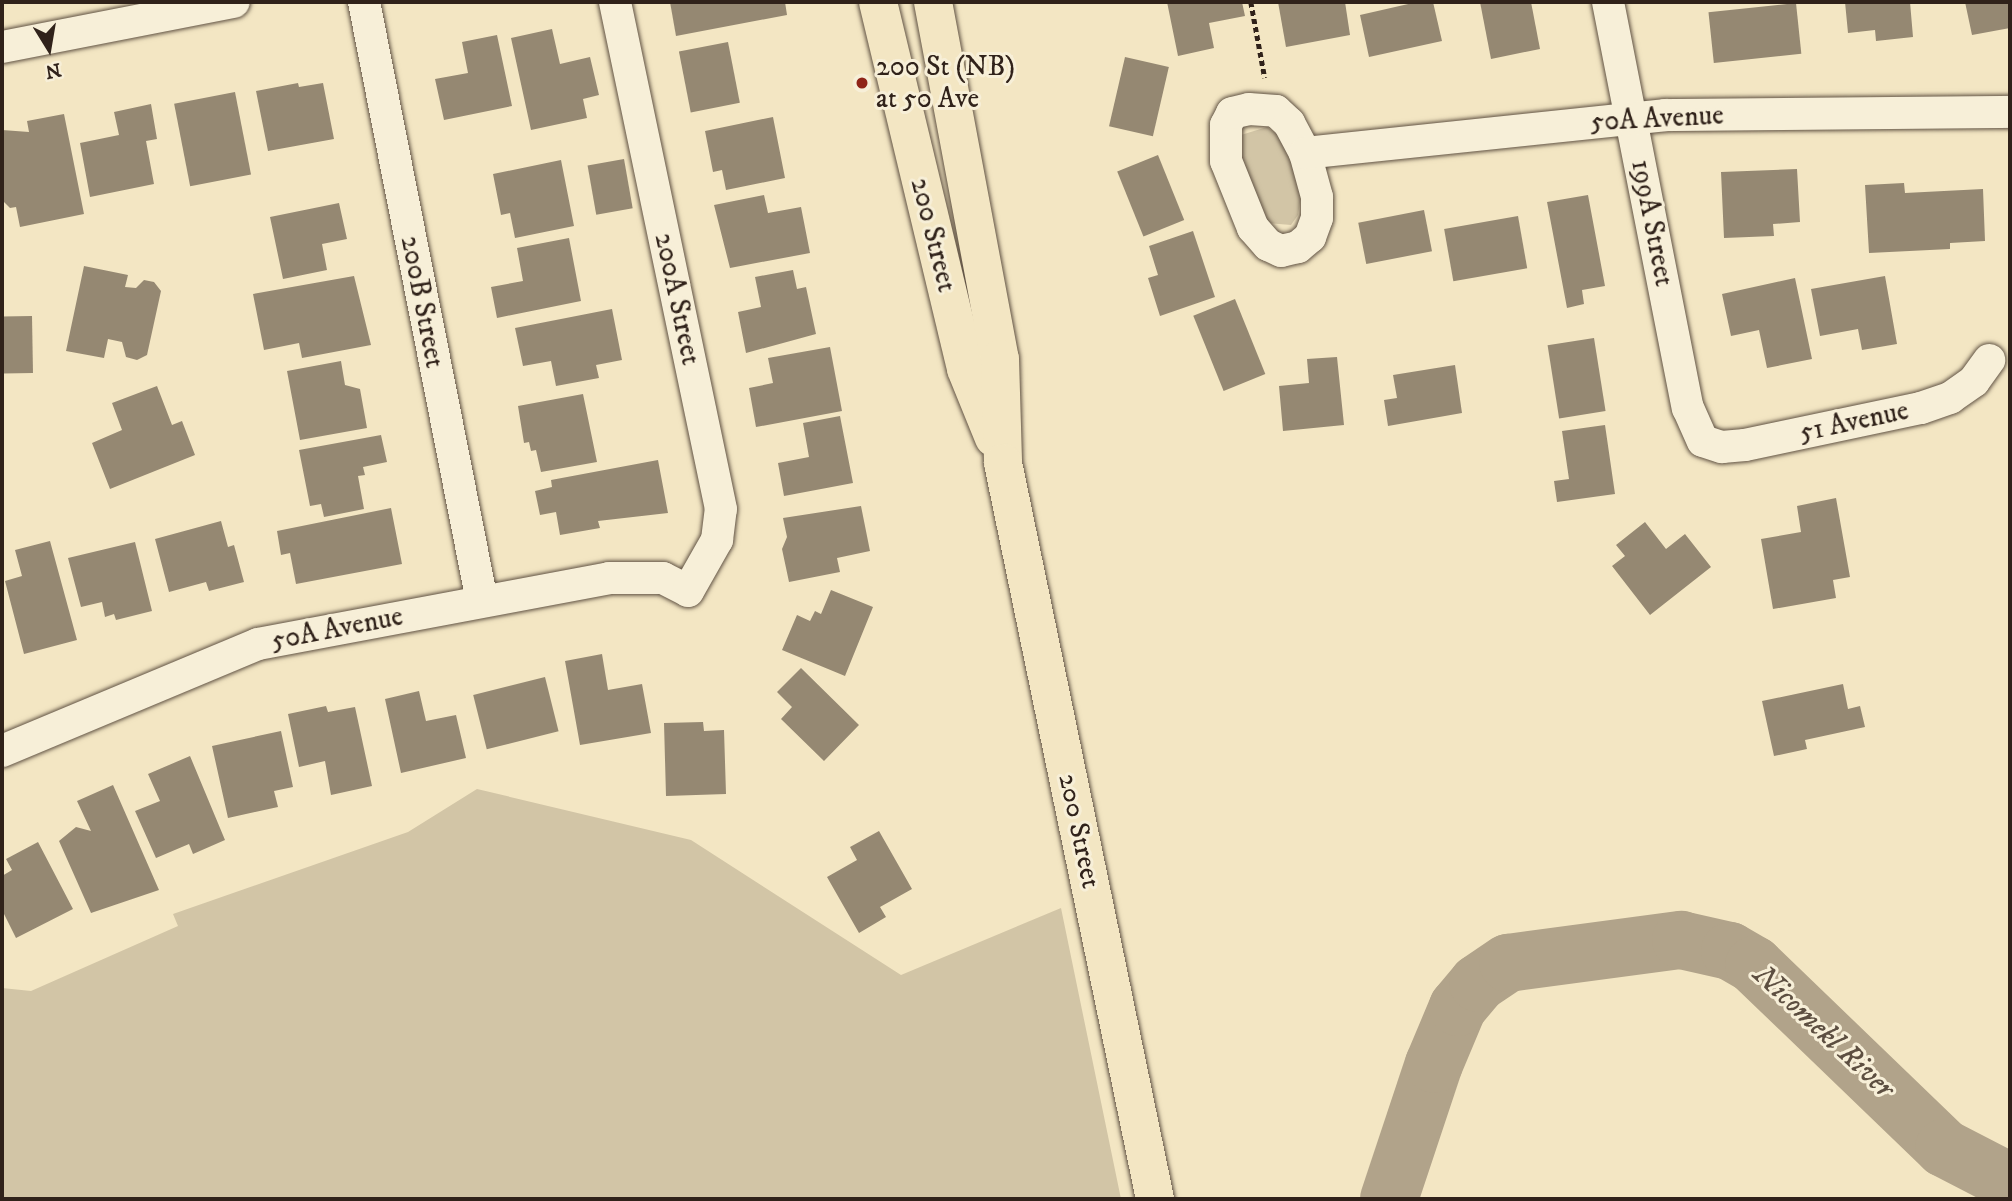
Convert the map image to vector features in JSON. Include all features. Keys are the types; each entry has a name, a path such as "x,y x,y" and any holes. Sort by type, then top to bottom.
{"main road":[{"name":"200 Street","path":"878,2 966,369 1003,463 1155,1199"},
{"path":"908,2 925,77 958,139"},
{"name":"200 Street","path":"933,2 1000,359 1003,463"}],"street":[{"path":"2,47 234,2"},
{"name":"200B Street","path":"364,2 482,601"},
{"name":"200A Street","path":"615,2 721,509 718,540 688,590"},
{"name":"199A Street","path":"1608,2 1688,408 1703,441"},
{"path":"1255,109 1276,111 1289,123 1305,153 1317,197 1317,218 1310,237 1298,247 1281,251 1268,245 1253,228 1223,142 1232,113 1255,109"},
{"name":"50A Avenue","path":"1305,153 1631,117 2010,112"},
{"name":"51 Avenue","path":"1703,441 1722,447 1745,445 1921,408 1950,398 1974,381 1989,360"},
{"name":"50A Avenue","path":"2,751 258,644 635,575 663,578 688,590"}],"path":[{"path":"1251,2 1265,80 1255,109"}],"shaded area":[{"path":"1267,127 1282,138 1302,189 1298,215 1291,225 1266,223 1235,149 1241,135"},
{"path":"477,789 691,840 901,975 1061,908 1121,1199 2,1199 2,988 31,991 178,926 173,914 408,832"}],"building":[{"path":"670,2 785,2 787,15 676,36"},
{"path":"1167,2 1242,2 1245,16 1209,23 1214,48 1178,56"},
{"path":"1278,2 1345,2 1350,35 1286,47"},
{"path":"1417,2 1433,2 1442,41 1369,57 1360,15"},
{"path":"1480,2 1531,2 1540,49 1491,59"},
{"path":"1845,2 1910,2 1913,37 1876,41 1875,30 1848,33"},
{"path":"1965,2 2010,2 2010,28 1972,35"},
{"path":"1796,3 1801,54 1714,63 1708,12"},
{"path":"552,29 560,64 590,57 599,95 583,99 587,118 531,130 511,38"},
{"path":"497,35 512,106 444,120 435,79 468,73 462,42"},
{"path":"728,42 740,103 691,112 679,52"},
{"path":"1125,57 1169,67 1153,136 1109,126"},
{"path":"298,83 299,87 323,83 334,139 268,151 256,91"},
{"path":"235,92 251,174 190,186 174,104"},
{"path":"151,104 157,139 146,141 154,184 90,197 80,143 119,135 114,112"},
{"path":"64,114 84,214 20,227 16,207 10,208 2,200 2,130 29,132 27,121"},
{"path":"773,117 785,178 726,190 722,170 713,172 705,131"},
{"path":"1158,155 1184,220 1143,236 1117,171"},
{"path":"624,159 633,208 596,215 588,165"},
{"path":"561,160 574,226 515,238 510,213 501,215 493,174"},
{"path":"1797,169 1800,222 1773,224 1774,236 1724,238 1721,172"},
{"path":"1904,183 1905,193 1983,189 1985,241 1950,243 1950,249 1869,253 1865,185"},
{"path":"764,195 768,213 801,207 810,253 730,268 714,205"},
{"path":"1588,195 1605,286 1582,290 1584,304 1567,308 1547,202"},
{"path":"339,203 347,239 322,244 327,270 283,279 270,217"},
{"path":"1424,210 1432,251 1366,264 1358,223"},
{"path":"1518,216 1527,268 1453,281 1444,229"},
{"path":"1193,231 1215,297 1160,316 1148,278 1158,275 1149,246"},
{"path":"569,238 581,301 497,318 491,287 523,281 517,248"},
{"path":"84,266 128,275 125,287 136,288 144,280 154,282 161,291 147,355 137,360 126,357 122,342 108,339 104,358 66,351"},
{"path":"793,270 797,289 806,287 816,334 746,353 738,312 761,307 755,277"},
{"path":"354,276 371,345 302,358 299,343 264,350 253,294"},
{"path":"1885,276 1897,344 1862,350 1858,329 1820,336 1811,289"},
{"path":"1795,278 1812,359 1767,368 1759,330 1731,336 1722,294"},
{"path":"1235,299 1265,374 1224,391 1193,316"},
{"path":"612,309 622,360 596,365 599,378 556,386 551,361 523,366 515,328"},
{"path":"32,316 33,373 3,374 2,317"},
{"path":"1594,338 1606,411 1559,418 1548,345"},
{"path":"830,347 842,411 756,427 749,388 773,383 768,358"},
{"path":"1337,357 1344,425 1283,431 1279,386 1309,383 1307,359"},
{"path":"341,361 345,385 360,389 367,428 300,440 287,371"},
{"path":"1455,365 1462,413 1388,426 1384,400 1397,398 1393,375"},
{"path":"157,386 172,425 182,421 195,455 110,489 92,443 122,430 112,403"},
{"path":"583,394 597,462 541,472 536,450 531,451 529,442 524,443 518,406"},
{"path":"840,416 853,483 784,496 778,463 809,457 803,423"},
{"path":"1605,425 1615,494 1557,502 1554,481 1569,479 1562,431"},
{"path":"381,435 387,462 363,467 365,475 358,476 364,509 324,517 321,504 310,506 299,450"},
{"path":"658,460 668,513 598,521 600,528 560,535 556,512 540,515 535,491 552,487 551,480"},
{"path":"1836,498 1850,577 1833,580 1836,598 1773,609 1761,539 1801,532 1797,506"},
{"path":"861,506 870,551 837,558 840,572 789,582 782,549 787,537 783,518"},
{"path":"391,508 402,564 296,584 290,553 281,555 277,531"},
{"path":"221,521 228,547 234,545 244,582 209,591 206,582 169,592 155,539"},
{"path":"1645,522 1666,549 1685,534 1711,567 1650,615 1612,566 1625,556 1616,545"},
{"path":"50,541 77,640 24,654 5,581 22,576 15,550"},
{"path":"135,542 152,611 116,620 114,614 105,617 102,602 81,607 68,558"},
{"path":"831,590 873,607 845,676 782,650 797,615 810,621 815,611 821,614"},
{"path":"602,654 608,690 642,684 651,733 580,745 565,661"},
{"path":"801,668 859,725 824,761 781,719 792,707 777,692"},
{"path":"545,677 559,731 487,749 473,695"},
{"path":"1843,684 1848,709 1860,706 1865,727 1805,740 1807,749 1774,756 1762,701"},
{"path":"419,691 426,721 456,715 466,758 401,773 385,699"},
{"path":"326,706 328,712 355,707 372,786 331,795 325,761 299,767 288,714"},
{"path":"703,722 704,731 724,730 726,794 666,796 664,723"},
{"path":"281,731 293,787 274,791 278,807 228,818 212,746"},
{"path":"190,756 225,840 193,854 189,844 156,858 135,811 160,801 148,774"},
{"path":"113,785 159,890 91,913 59,841 76,827 91,831 77,801"},
{"path":"879,831 912,889 880,907 886,917 859,933 827,877 857,860 850,847"},
{"path":"38,842 73,909 16,938 2,910 2,876 12,870 6,859"}],"waterway":[{"name":"Nicomekl River","path":"1389,1199 1434,1064 1458,1007 1478,983 1508,963 1681,940 1730,951 1754,965 1944,1148 2010,1182"}],"place":[{"name":"200 St (NB) at 50 Ave","path":"862,83"}]}
